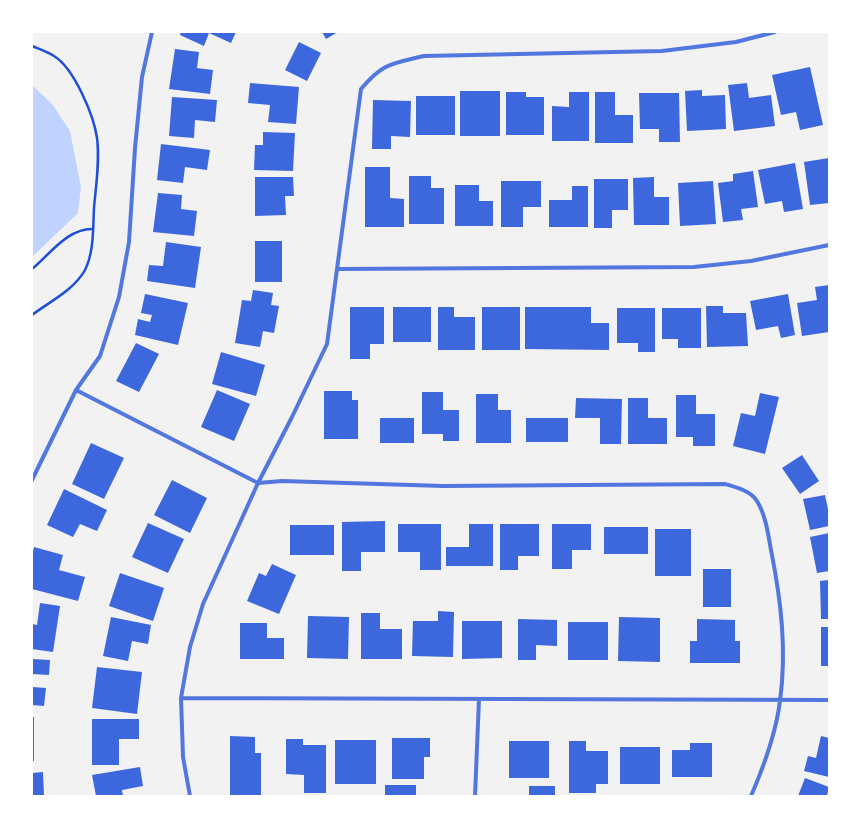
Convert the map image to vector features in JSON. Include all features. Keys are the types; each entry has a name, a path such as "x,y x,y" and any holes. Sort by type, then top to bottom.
{"street":[{"path":"32,480 76,390 100,356 119,297 130,242 135,148 142,77 152,32"},
{"path":"190,796 184,757 181,698 190,647 203,604 258,483 327,344 361,89 375,72 389,64 424,56 662,51 736,42 775,32"},
{"path":"337,269 694,267 751,261 829,245"},
{"path":"76,390 258,483 282,481 443,486 726,484 742,489 756,500 762,514 780,596 782,670 781,700 776,728 751,796"},
{"path":"181,698 829,700"},
{"path":"475,796 479,699"}],"path":[{"path":"32,46 54,56 67,67 79,89 94,126 98,149 93,229 88,262 79,278 32,315"},
{"path":"32,269 74,232 83,229 93,229"}],"water":[{"path":"32,85 53,105 70,131 81,187 78,213 32,257"}],"building":[{"path":"181,32 236,32 231,43 209,33 204,46 180,35"},
{"path":"322,32 338,32 326,39"},
{"path":"299,42 321,53 307,81 285,70"},
{"path":"175,49 199,52 197,68 213,70 210,94 169,89"},
{"path":"810,67 823,125 800,130 796,112 781,115 772,75"},
{"path":"250,83 299,87 296,124 268,122 270,105 248,103"},
{"path":"747,83 749,98 771,95 775,126 734,131 728,85"},
{"path":"702,90 702,96 725,95 726,129 687,131 685,91"},
{"path":"460,91 500,91 500,136 460,136"},
{"path":"506,92 526,92 526,97 544,97 544,135 506,135"},
{"path":"569,92 589,92 589,141 552,141 552,106 569,107"},
{"path":"595,92 615,92 615,115 633,115 633,143 595,143"},
{"path":"639,93 679,93 680,142 659,142 659,129 640,129"},
{"path":"416,96 455,96 455,135 416,135"},
{"path":"172,97 217,100 215,122 195,120 194,138 169,136"},
{"path":"373,100 411,101 410,137 391,136 391,149 372,149"},
{"path":"263,132 295,133 293,171 254,170 255,145 263,145"},
{"path":"161,144 210,150 207,170 185,167 183,183 157,180"},
{"path":"829,158 829,203 810,205 804,162"},
{"path":"795,163 803,209 784,212 782,201 765,204 758,170"},
{"path":"365,167 390,167 390,198 404,199 404,227 365,227"},
{"path":"753,171 758,207 741,209 743,220 723,222 718,183 733,181 733,174"},
{"path":"409,176 431,176 431,188 444,188 444,224 409,224"},
{"path":"255,177 293,177 294,196 285,196 286,215 255,216"},
{"path":"654,177 654,197 669,197 669,225 634,225 633,178"},
{"path":"594,179 628,179 628,210 612,210 612,228 594,228"},
{"path":"501,181 541,181 541,207 523,207 523,227 501,227"},
{"path":"713,181 716,224 680,226 678,183"},
{"path":"455,185 479,185 479,201 493,201 493,226 455,226"},
{"path":"572,186 588,186 588,227 549,227 549,200 572,200"},
{"path":"158,193 182,195 181,209 197,211 194,236 153,232"},
{"path":"255,241 282,241 282,282 255,282"},
{"path":"166,242 201,247 195,288 147,281 149,265 163,266"},
{"path":"829,285 829,332 802,336 797,303 817,300 815,287"},
{"path":"253,290 273,293 271,305 279,306 274,333 263,331 260,347 235,343 242,300 251,301"},
{"path":"145,294 188,303 178,345 135,335 138,319 150,322 152,315 141,313"},
{"path":"788,294 795,335 781,338 778,326 756,330 750,301"},
{"path":"706,306 723,306 723,313 746,313 748,346 707,347"},
{"path":"350,307 384,307 384,344 370,344 370,359 350,359"},
{"path":"393,307 431,307 431,342 393,342"},
{"path":"438,307 454,307 454,317 475,317 475,350 438,350"},
{"path":"482,307 520,307 520,350 482,350"},
{"path":"525,307 591,307 591,323 609,323 609,350 525,349"},
{"path":"617,308 655,308 655,352 638,352 638,343 617,343"},
{"path":"662,308 701,308 701,348 678,348 678,339 662,339"},
{"path":"136,343 159,354 139,392 116,381"},
{"path":"221,352 265,365 256,396 212,384"},
{"path":"217,390 250,404 234,441 201,427"},
{"path":"324,391 352,391 352,400 358,400 358,439 324,439"},
{"path":"422,392 443,392 443,410 459,410 459,441 443,441 443,434 422,434"},
{"path":"760,393 779,397 765,454 733,446 741,413 755,416"},
{"path":"476,394 498,394 498,410 511,410 511,443 476,443"},
{"path":"676,395 696,395 696,414 715,414 715,446 693,446 693,437 676,437"},
{"path":"576,398 622,399 621,444 600,444 600,418 575,418"},
{"path":"628,398 648,398 648,418 667,418 667,444 628,444"},
{"path":"380,418 414,418 414,443 380,443"},
{"path":"526,418 568,418 568,442 526,442"},
{"path":"91,443 124,458 104,499 72,484"},
{"path":"802,455 819,481 800,494 782,468"},
{"path":"172,480 207,498 190,533 154,515"},
{"path":"64,489 107,510 97,531 80,524 73,537 47,525"},
{"path":"825,495 829,514 829,526 810,530 803,499"},
{"path":"385,521 385,552 361,552 361,571 342,571 342,522"},
{"path":"148,523 184,539 168,573 132,557"},
{"path":"398,524 441,524 441,570 420,570 420,552 398,552"},
{"path":"469,524 493,524 493,566 446,566 446,547 469,547"},
{"path":"500,524 539,524 539,556 518,556 518,570 500,570"},
{"path":"552,524 591,524 591,550 572,550 572,569 552,569"},
{"path":"290,525 334,525 334,555 290,555"},
{"path":"604,527 648,527 648,554 604,554"},
{"path":"655,529 691,529 691,576 655,576"},
{"path":"829,533 829,571 817,573 810,537"},
{"path":"34,547 63,555 59,570 85,577 78,601 32,589 32,556"},
{"path":"272,564 296,575 279,614 247,601 259,573 266,576"},
{"path":"703,569 731,569 731,607 703,607"},
{"path":"120,573 164,588 153,621 109,606"},
{"path":"829,580 829,619 821,619 820,581"},
{"path":"40,603 60,606 53,652 32,649 32,624 37,625"},
{"path":"438,611 454,612 453,657 412,656 413,621 438,621"},
{"path":"361,613 380,613 380,629 402,629 402,659 361,659"},
{"path":"308,616 349,617 348,659 307,658"},
{"path":"111,617 151,625 148,644 132,641 128,661 103,656"},
{"path":"619,617 660,618 660,662 618,661"},
{"path":"518,619 557,620 557,646 536,645 536,660 518,660"},
{"path":"697,619 735,620 735,641 740,641 740,663 690,663 690,641 697,641"},
{"path":"462,621 502,621 502,658 462,659"},
{"path":"568,622 608,622 608,660 568,660"},
{"path":"240,623 267,623 267,638 284,638 284,659 240,659"},
{"path":"821,627 829,627 829,666 821,666"},
{"path":"32,659 50,660 49,675 32,674"},
{"path":"97,667 142,672 137,714 92,708"},
{"path":"32,687 46,688 44,706 32,705"},
{"path":"32,717 34,717 34,761 32,761"},
{"path":"92,719 139,719 139,739 119,739 119,765 92,765"},
{"path":"230,736 255,737 255,753 261,753 261,796 230,796"},
{"path":"821,736 829,738 829,777 804,771 808,756 816,758"},
{"path":"392,738 430,738 430,757 424,757 424,779 392,779"},
{"path":"286,739 303,739 303,745 326,745 326,793 304,793 304,775 286,774"},
{"path":"335,740 376,740 376,784 335,784"},
{"path":"509,741 549,741 549,778 509,778"},
{"path":"569,741 586,741 586,751 608,751 608,784 596,784 596,793 569,793"},
{"path":"690,743 712,743 712,777 672,777 672,750 690,750"},
{"path":"620,747 660,747 660,784 620,784"},
{"path":"140,767 143,786 122,790 123,796 96,796 92,775"},
{"path":"43,772 44,796 32,796 32,773"},
{"path":"805,778 829,787 827,796 798,796"},
{"path":"385,785 416,785 416,796 385,796"},
{"path":"529,786 555,786 555,796 529,796"}]}
